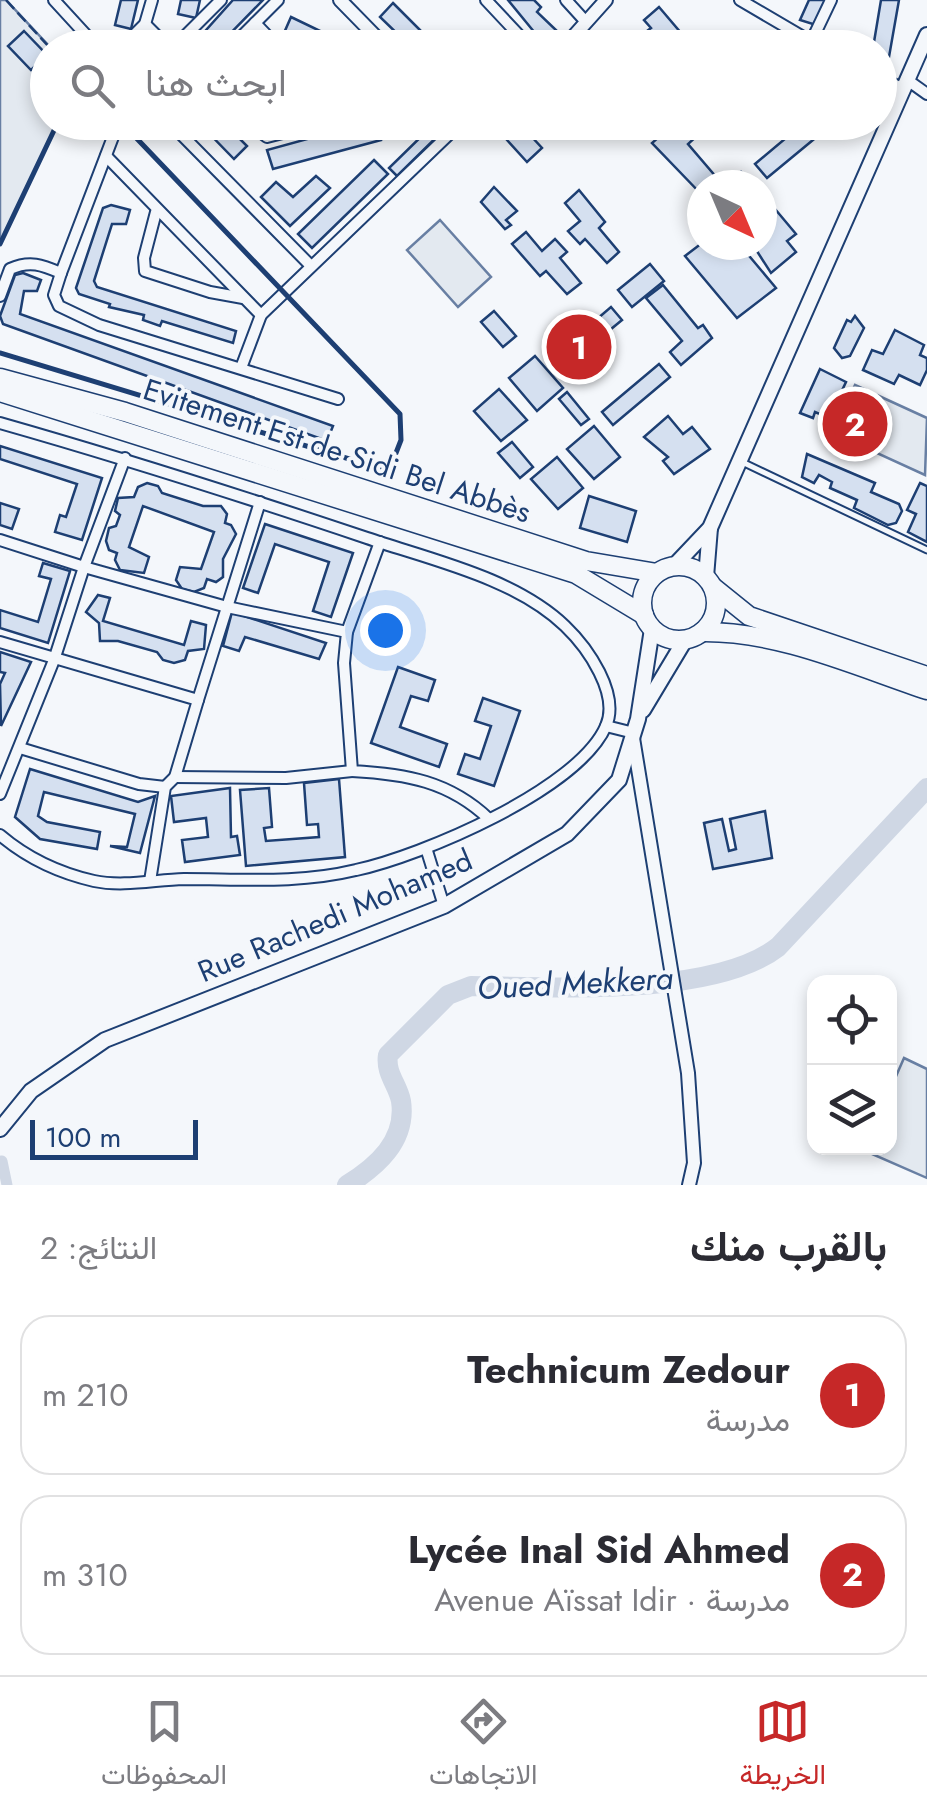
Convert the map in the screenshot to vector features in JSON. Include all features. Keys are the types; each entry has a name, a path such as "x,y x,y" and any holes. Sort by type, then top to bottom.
{"highway":[{"name":"Evitement Est de Sidi Bel Abbès","path":"0,378 126,412 586,560 665,570"},
{"name":"Evitement Est de Sidi Bel Abbès","path":"0,392 576,574 648,622"},
{"path":"927,676 749,616 693,568 665,570 642,596 648,622 671,639 729,632 788,644 927,690"},
{"path":"694,636 716,612 709,582"}],"main road":[{"path":"897,100 927,35"},
{"path":"709,582 710,528 879,140"},
{"path":"665,570 710,528"},
{"path":"635,730 648,622"},
{"path":"635,730 694,636"},
{"name":"Rue Rachedi Mohamed","path":"4,1124 31,1091 105,1040 444,906 546,848 591,813 619,780 635,730"}],"street":[{"path":"54,0 82,30"},
{"path":"139,30 152,0"},
{"path":"190,30 221,0"},
{"path":"248,30 278,0"},
{"path":"340,0 369,30"},
{"path":"486,0 515,30"},
{"path":"566,0 586,22"},
{"path":"579,30 606,0"},
{"path":"740,0 791,30"},
{"path":"822,30 831,0"},
{"path":"255,23 262,30"},
{"path":"145,24 152,30"},
{"path":"897,82 927,94"},
{"path":"112,140 61,273 55,301 71,315 338,399"},
{"path":"187,140 311,266"},
{"path":"241,368 261,315 443,140"},
{"path":"106,156 156,212 261,315"},
{"path":"156,212 144,258 147,273 244,298"},
{"path":"0,296 10,269 18,265 32,263 61,273"},
{"path":"0,423 260,502 524,596 564,625 584,648 608,694 606,726 573,764 489,819 427,852 354,871 283,881 112,884 76,876 29,856 0,834"},
{"path":"0,794 54,660 125,458"},
{"path":"150,881 165,787 175,778 260,502"},
{"path":"0,540 226,607 347,632"},
{"path":"352,771 344,663 347,632 380,542"},
{"path":"0,642 198,700"},
{"path":"606,726 635,730 682,1036 693,1130 689,1185"},
{"path":"20,748 139,784 165,787"},
{"path":"175,778 286,778 352,771 410,778 458,792 489,819"},
{"path":"427,852 444,906"}],"lane":[{"path":"738,460 927,550"}],"shaded area":[{"path":"0,0 6,0 34,30 30,30 30,140 50,140 0,244"},
{"path":"440,220 491,277 458,307 407,250"},
{"path":"855,385 927,418 925,475 833,433"},
{"path":"904,1058 927,1069 927,1178 874,1155 897,1155 897,1074"}],"building":[{"path":"121,0 138,0 131,29 115,25"},
{"path":"181,0 200,0 196,18 178,14"},
{"path":"233,0 263,0 234,30 206,30"},
{"path":"508,0 534,0 541,7 537,12 556,30 533,30"},
{"path":"809,0 827,0 816,25 800,20"},
{"path":"881,0 899,0 894,30 876,30"},
{"path":"393,3 420,30 393,30 380,17"},
{"path":"659,7 679,30 648,30 651,28 644,20"},
{"path":"291,17 318,30 285,30"},
{"path":"24,31 30,37 30,69 8,46"},
{"path":"216,140 241,140 247,146 234,159"},
{"path":"303,140 381,140 273,169 267,150"},
{"path":"418,140 434,140 397,176 389,168"},
{"path":"507,140 535,140 542,148 527,162"},
{"path":"692,140 688,144 710,170 687,170 687,179 652,143"},
{"path":"784,140 813,140 777,170 760,170 755,164"},
{"path":"374,160 388,174 312,248 298,234"},
{"path":"316,176 330,188 290,226 261,197 276,182 293,197"},
{"path":"494,187 517,211 506,220 511,225 505,229 481,202"},
{"path":"579,190 605,222 599,228 619,252 607,263 585,239 580,244 568,231 580,221 565,203"},
{"path":"111,205 130,210 126,224 112,224 94,281 97,287 236,331 233,343 162,321 160,326 143,320 144,315 109,307 110,304 79,294 76,288 103,208"},
{"path":"777,211 796,234 787,241 796,252 771,273 763,260 777,260"},
{"path":"526,232 542,251 555,239 567,252 560,258 581,283 567,294 546,271 540,276 512,244"},
{"path":"688,260 753,260 776,288 737,318"},
{"path":"650,264 664,281 632,307 618,290"},
{"path":"23,273 41,280 37,291 24,291 20,314 333,426 327,441 3,324 0,316 15,275"},
{"path":"663,285 698,328 703,325 712,338 681,365 670,352 682,341 646,298"},
{"path":"611,307 622,320 565,367 555,355"},
{"path":"494,311 516,336 503,347 481,322"},
{"path":"855,316 864,328 850,356 842,358 834,348 847,320 851,322"},
{"path":"895,330 924,345 920,355 927,358 927,370 920,385 899,375 894,384 863,370 872,350 883,354"},
{"path":"535,356 563,388 537,411 509,378"},
{"path":"659,364 670,377 613,425 602,412"},
{"path":"820,369 846,382 829,418 815,412 813,418 800,413"},
{"path":"499,389 527,420 501,441 474,411"},
{"path":"567,392 589,419 581,425 559,399"},
{"path":"668,416 683,434 692,427 710,449 674,474 663,461 668,457 644,437"},
{"path":"594,426 620,457 594,479 567,449"},
{"path":"512,442 533,467 520,478 498,453"},
{"path":"0,446 102,478 82,540 55,532 60,515 66,517 77,484 0,459"},
{"path":"807,454 875,483 871,492 899,504 902,511 896,523 888,525 854,508 857,500 830,488 832,482 819,475 814,483 802,477"},
{"path":"557,457 583,488 558,509 531,479"},
{"path":"147,483 158,486 162,493 203,506 221,506 227,514 225,523 236,534 223,559 223,577 216,582 207,579 204,588 194,592 182,589 176,580 180,567 201,569 214,532 143,506 129,547 149,557 144,573 120,570 115,560 117,553 109,550 106,541 109,528 116,526 120,515 115,511 118,498 134,497 138,487"},
{"path":"920,483 927,486 927,542 908,532 916,514 907,510"},
{"path":"589,496 636,511 627,542 580,528"},
{"path":"0,503 19,509 12,529 0,525"},
{"path":"265,524 353,553 331,617 313,611 329,562 275,544 258,593 243,588"},
{"path":"43,563 70,571 48,643 0,628 0,610 38,622 51,579 39,576"},
{"path":"98,595 110,598 103,621 184,645 191,621 206,625 204,649 188,651 185,660 174,663 163,660 157,652 118,641 100,641 99,623 86,612"},
{"path":"232,612 326,643 319,659 245,637 239,651 223,646"},
{"path":"0,652 31,662 1,726 0,684 5,673 0,672"},
{"path":"398,667 435,680 428,701 411,696 400,727 447,744 439,767 371,743"},
{"path":"483,698 520,711 494,786 458,774 465,754 480,759 491,726 475,721"},
{"path":"30,769 138,802 155,796 140,853 110,846 127,847 135,814 44,792 38,816 47,822 100,832 97,849 40,839 15,817"},
{"path":"339,779 345,857 246,866 240,790 269,788 272,827 264,828 266,841 319,837 318,824 307,825 304,783"},
{"path":"230,788 231,837 237,836 240,855 185,862 182,840 208,837 206,818 174,822 171,796"},
{"path":"765,811 772,858 713,869 704,823 722,819 729,851 736,849 730,819"}],"waterway":[{"name":"Oued Mekkera","path":"347,1185 378,1161 399,1128 401,1101 388,1068 388,1055 448,995 471,986 587,987 674,982 750,963 778,947 927,788"},
{"path":"2,1161 7,1185"}],"fence":[{"path":"6,0 34,30"},
{"path":"0,244 49,140"}],"wall":[{"path":"0,244 49,140"},
{"path":"0,353 389,471 401,440 400,414 138,140"}],"place":[{"name":"Technicum Zedour","path":"579,347"},
{"name":"Lycée Inal Sid Ahmed","path":"855,424"}]}
